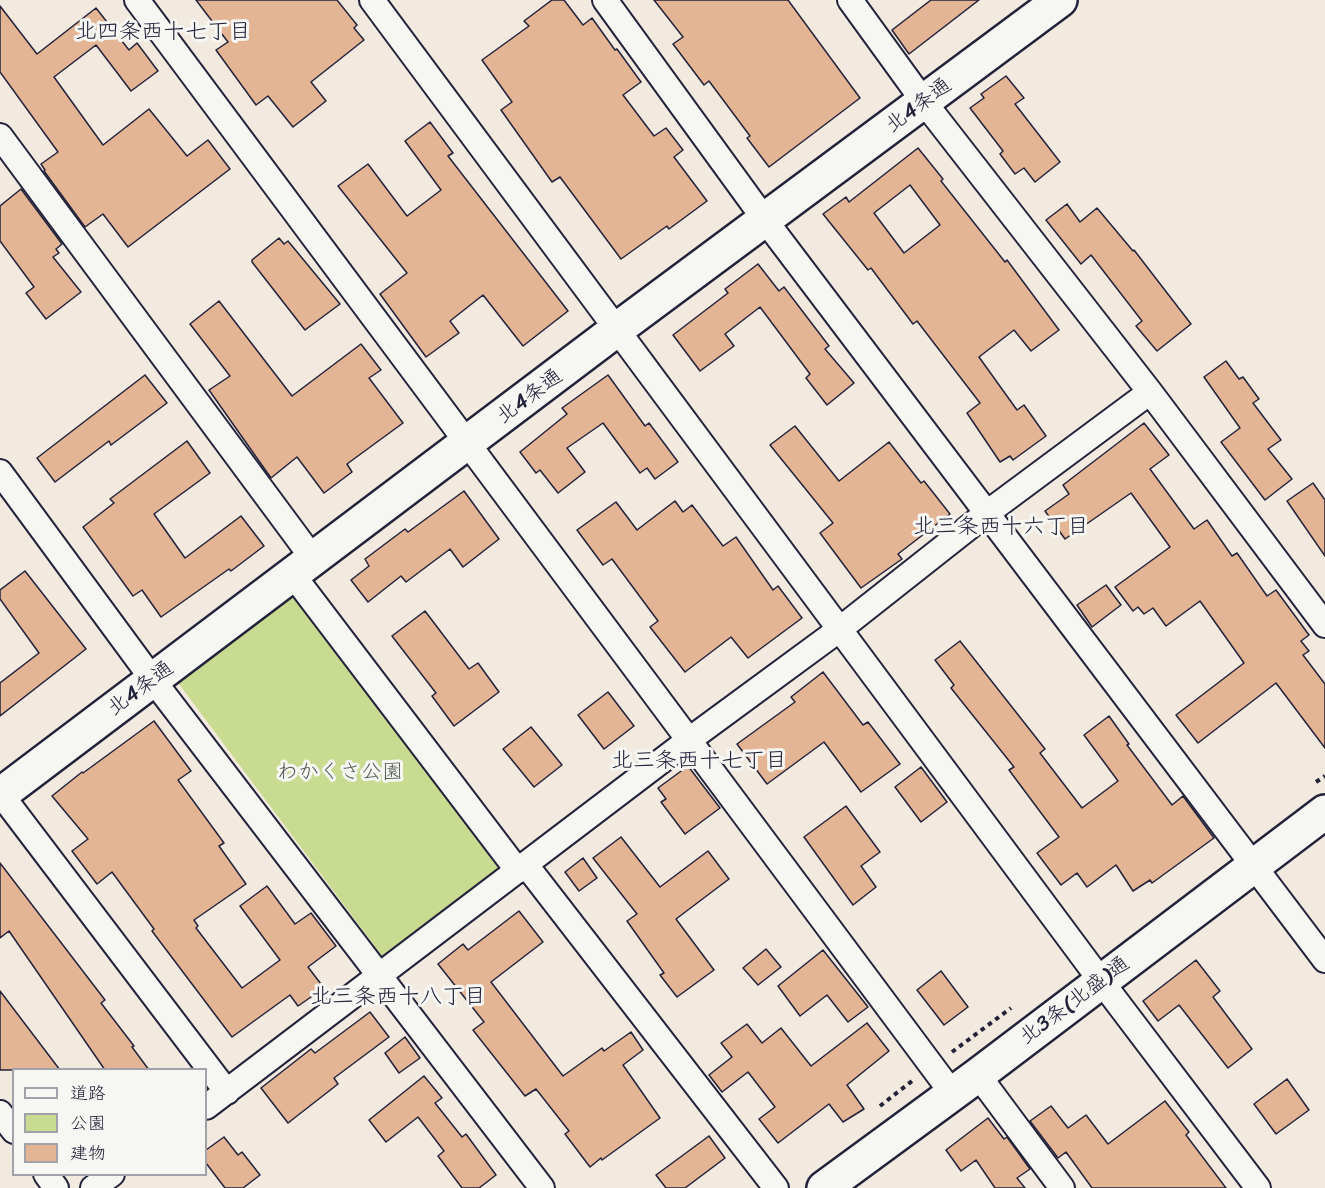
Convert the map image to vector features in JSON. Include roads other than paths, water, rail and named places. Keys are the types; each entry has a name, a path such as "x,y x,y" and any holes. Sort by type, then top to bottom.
{"street":[{"path":"136,0 689,740 965,1084 1062,1188"},
{"path":"372,0 1101,981 1258,1188"},
{"path":"605,0 765,220 1325,960"},
{"path":"850,0 924,102 1150,392 1325,625"},
{"name":"北4条通","path":"0,794 468,444 616,330 1060,0"},
{"path":"0,136 304,567 522,868 776,1188"},
{"path":"207,1106 689,740 840,629 987,513 1150,392"},
{"path":"0,472 153,680 542,1188"},
{"path":"0,794 227,1092"},
{"name":"北3条(北盛)通","path":"836,1185 965,1084 1325,812"},
{"path":"0,1113 12,1128"},
{"path":"93,1188 109,1176"}],"district":[{"name":"北四条西十七丁目","path":"163,32"},
{"name":"北三条西十六丁目","path":"1001,527"},
{"name":"北三条西十七丁目","path":"699,761"},
{"name":"北三条西十八丁目","path":"398,997"}],"park label":[{"name":"わかくさ公園","path":"340,773"}]}
